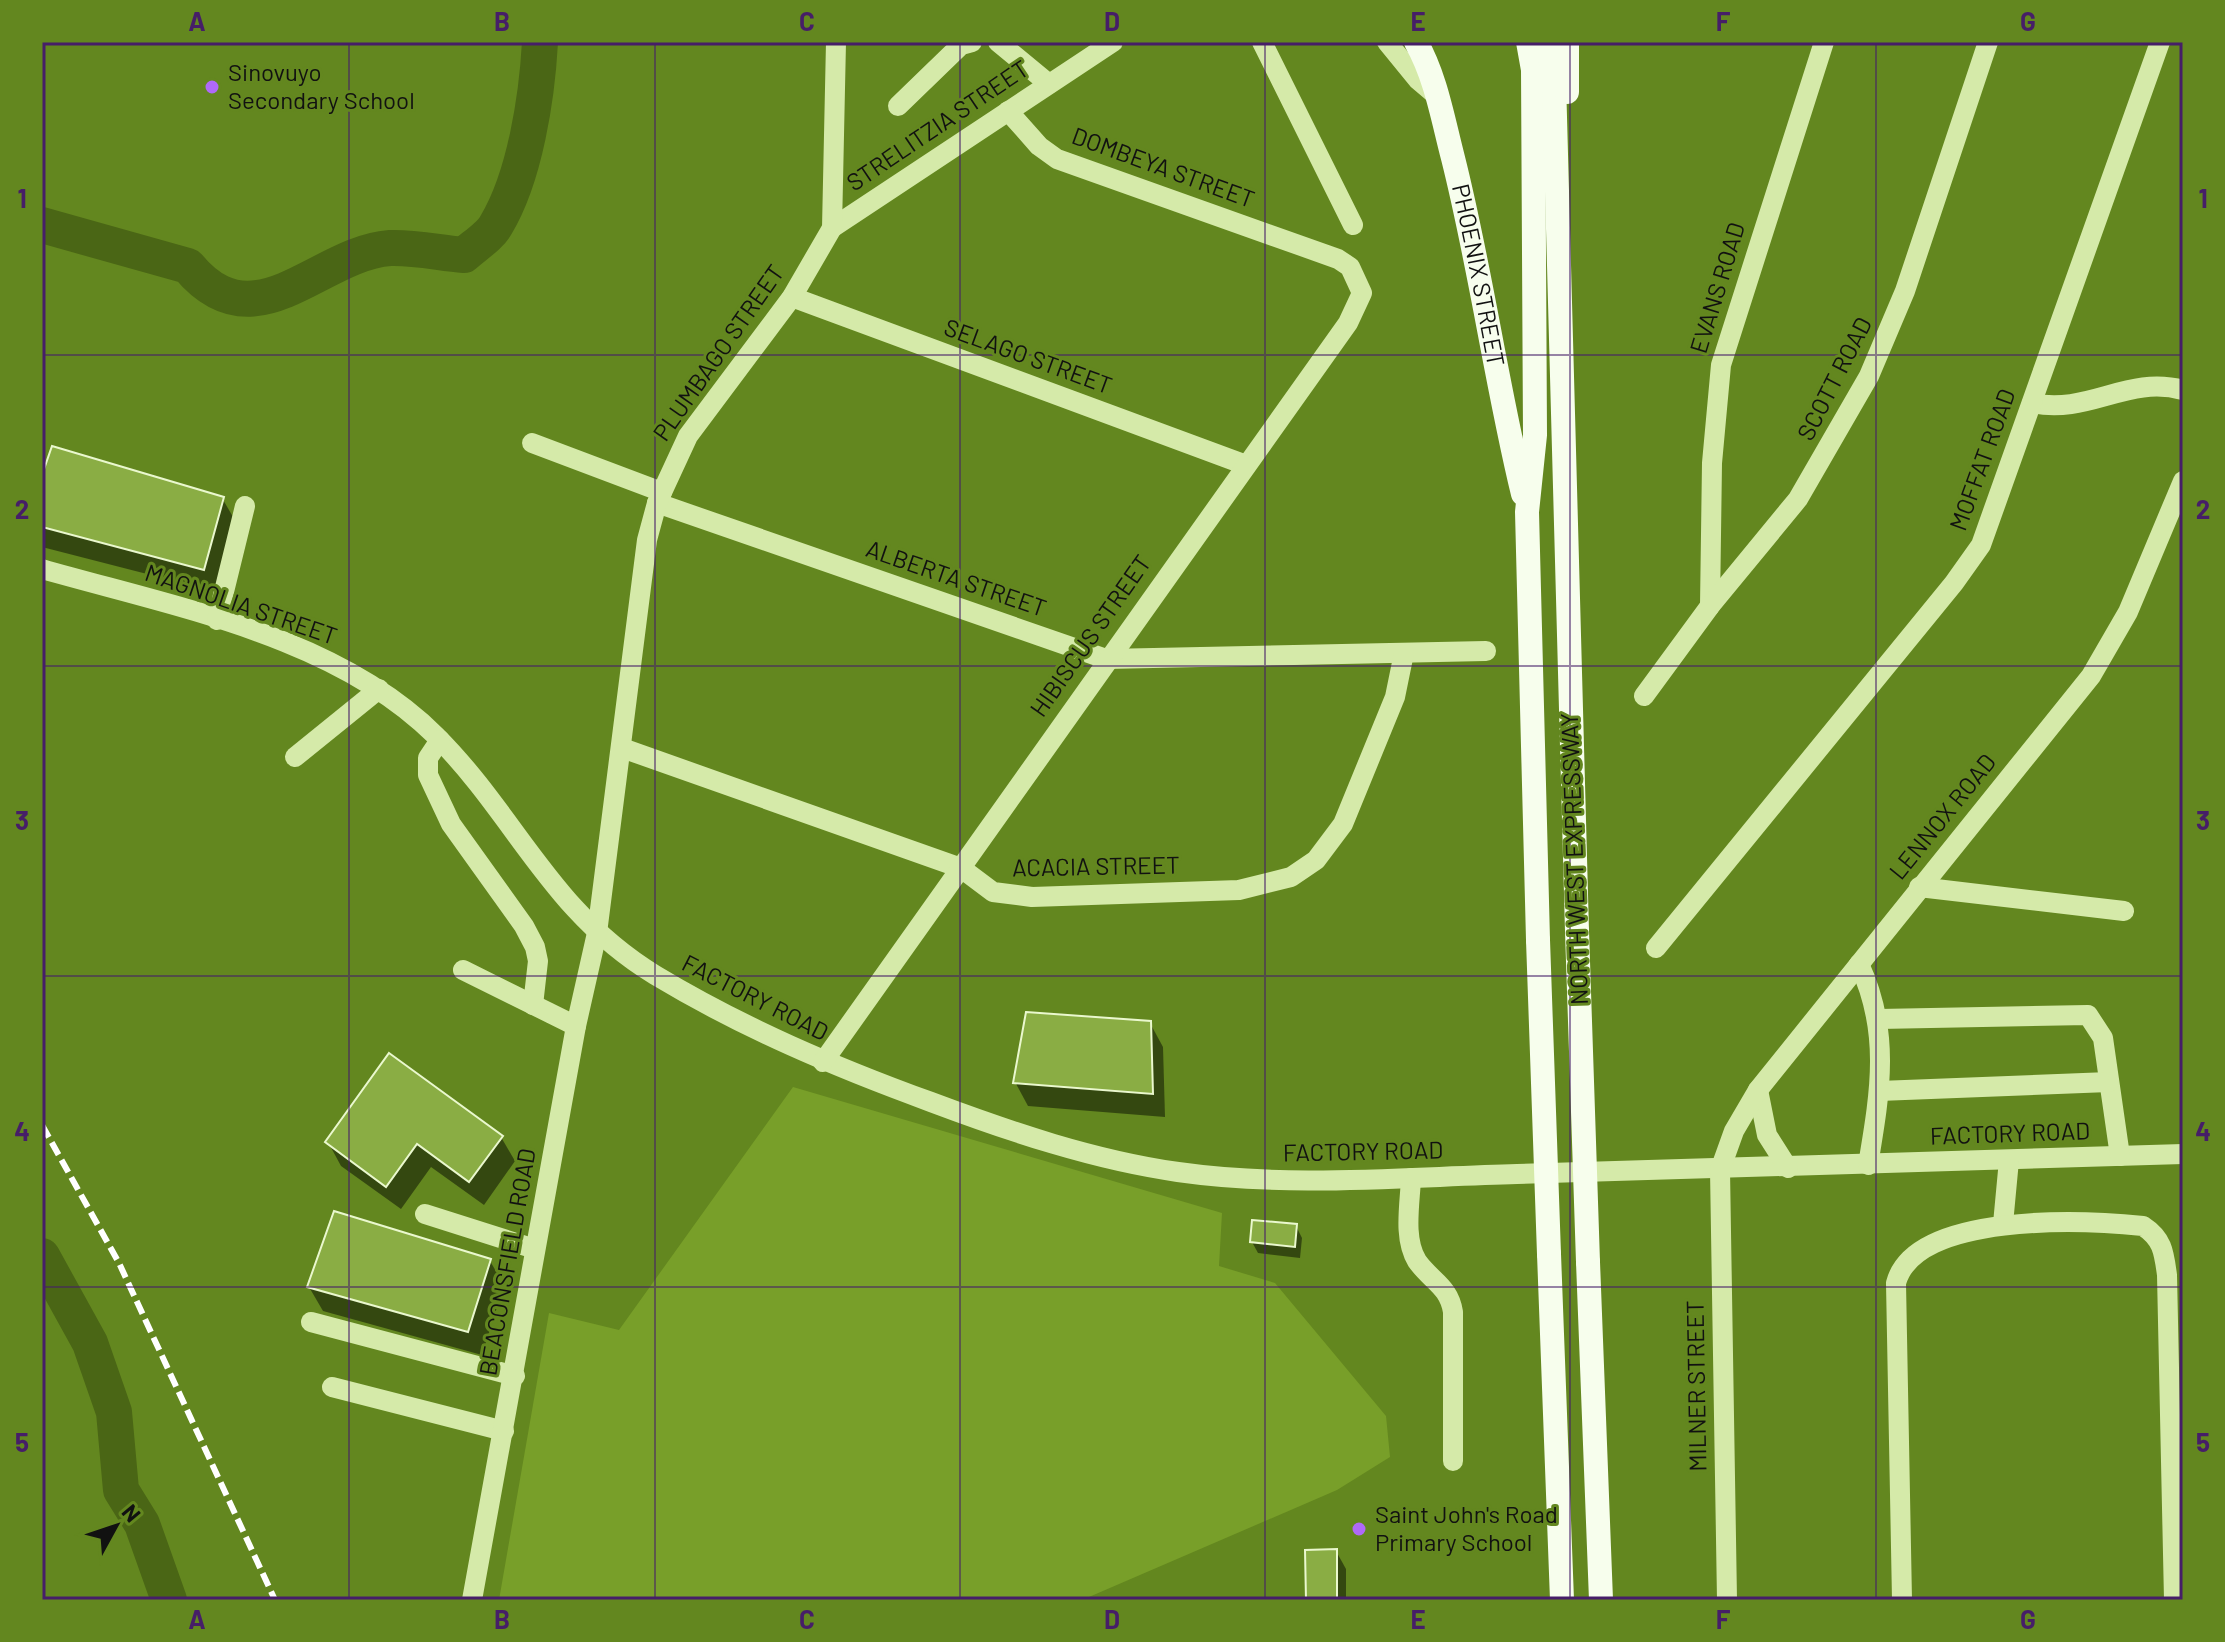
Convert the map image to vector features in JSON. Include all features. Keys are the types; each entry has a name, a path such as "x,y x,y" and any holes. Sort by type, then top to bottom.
{"main road":[{"name":"PHOENIX STREET","path":"1416,42 1438,97 1468,218 1496,383 1527,512"},
{"path":"1527,512 1535,435 1533,70 1528,42"},
{"name":"NORTH WEST EXPRESSWAY","path":"1547,42 1555,118 1577,931 1601,1600"},
{"path":"1558,273 1567,42"},
{"name":"NORTH WEST EXPRESSWAY","path":"1527,512 1538,940 1562,1600"}],"street":[{"name":"PLUMBAGO STREET","path":"597,933 622,748 641,568 660,497 688,436 792,297 832,228 836,42"},
{"path":"898,106 961,45 972,42"},
{"path":"998,42 1049,84"},
{"name":"STRELITZIA STREET","path":"832,228 1113,42"},
{"path":"1262,42 1353,225"},
{"path":"1387,42 1418,80 1438,97"},
{"name":"EVANS ROAD","path":"1710,606 1712,463 1721,365 1728,332 1824,42"},
{"name":"SCOTT ROAD","path":"1644,696 1710,606 1798,499 1869,376 1905,291 1988,42"},
{"name":"MOFFAT ROAD","path":"1656,948 1971,560 1984,537 2160,42"},
{"name":"DOMBEYA STREET","path":"1008,111 1039,146 1057,159 1317,250"},
{"name":"HIBISCUS STREET","path":"823,1062 1359,306 1362,293 1350,267 1317,250"},
{"name":"SELAGO STREET","path":"792,297 1246,465"},
{"path":"2032,403 2068,408 2148,385 2183,390"},
{"name":"ALBERTA STREET","path":"532,443 660,497 1106,659 1486,651"},
{"name":"LENNOX ROAD","path":"1720,1170 1734,1131 1758,1090 2104,656 2128,612 2183,481"},
{"path":"217,620 245,506"},
{"name":"MAGNOLIA STREET","path":"42,569 217,620 324,658 379,689 409,710 440,740 473,778 557,891 597,933"},
{"name":"ACACIA STREET","path":"622,748 961,868 993,892 1032,897 1239,890 1291,877 1316,860 1343,824 1395,697 1404,653"},
{"path":"295,757 379,689"},
{"path":"440,740 428,758 428,775 451,824 535,947 538,961 533,1005"},
{"path":"1919,887 2124,911"},
{"name":"BEACONSFIELD ROAD","path":"472,1600 576,1026 597,933"},
{"name":"FACTORY ROAD","path":"597,933 662,979 823,1062 1054,1144 1174,1172 1229,1178 1411,1178 2183,1154"},
{"path":"1859,964 1873,993 1879,1019 1879,1091 1868,1165"},
{"path":"463,970 576,1026"},
{"path":"1879,1019 2088,1015 2103,1038 2120,1156"},
{"path":"1879,1091 2109,1082"},
{"path":"1758,1090 1767,1135 1788,1168"},
{"path":"2003,1224 2009,1160"},
{"name":"MILNER STREET","path":"1720,1170 1727,1600"},
{"path":"1411,1178 1410,1245 1417,1261 1451,1297 1453,1461"},
{"path":"425,1214 535,1249"},
{"path":"1902,1600 1896,1283 1900,1268 1925,1246 2003,1224 2143,1226 2156,1234 2163,1247 2167,1275 2174,1600"},
{"path":"311,1322 515,1376"},
{"path":"332,1387 504,1431"}],"green space":[{"path":"793,1087 1222,1213 1219,1266 1275,1283 1386,1416 1390,1457 1337,1490 1082,1600 499,1600 549,1313 619,1330"}],"building":[{"path":"52,446 224,497 204,570 42,527 42,475"},
{"path":"1026,1012 1151,1021 1153,1094 1013,1083"},
{"path":"389,1053 503,1136 469,1182 417,1144 386,1187 325,1142"},
{"path":"334,1211 491,1259 468,1332 307,1287"},
{"path":"1252,1220 1297,1224 1295,1247 1250,1242"},
{"path":"1337,1549 1337,1600 1306,1600 1305,1550"}],"waterway":[{"path":"42,225 188,266 213,289 238,298 262,297 287,289 337,264 390,248 464,255 493,229 515,184 528,136 540,42"},
{"path":"42,1256 90,1343 114,1412 121,1490 142,1524 169,1600"}],"railway":[{"path":"42,1125 119,1263 275,1600"}],"place":[{"name":"Sinovuyo Secondary School","path":"212,87"},
{"name":"Saint John's Road Primary School","path":"1359,1529"}]}
